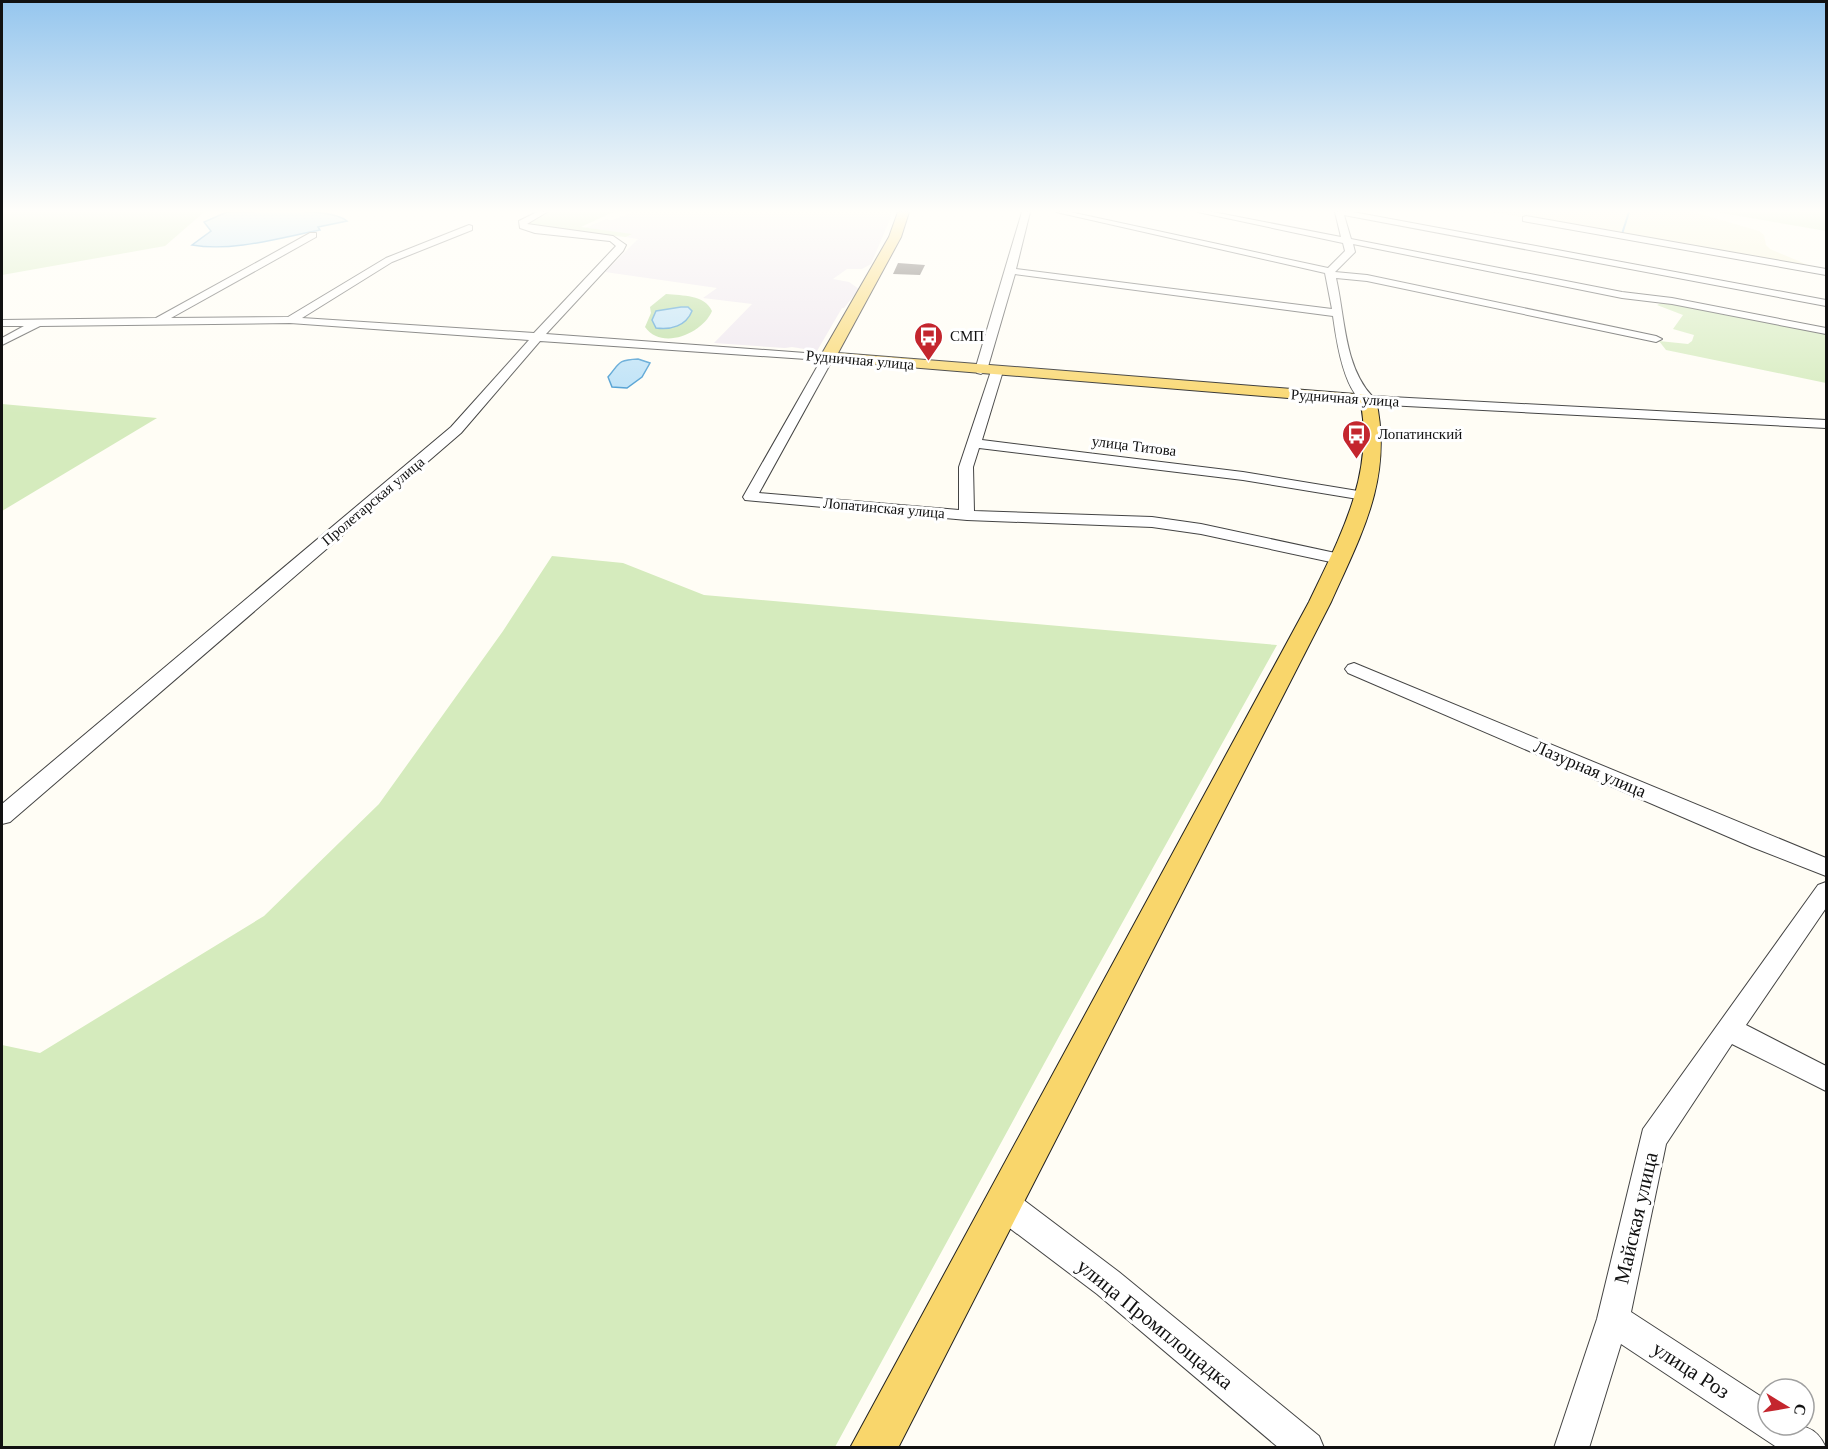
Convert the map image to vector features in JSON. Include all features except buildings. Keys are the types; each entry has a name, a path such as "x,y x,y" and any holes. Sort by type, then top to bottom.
{"main road":[{"name":"Лопатинская улица","path":"828,357 871,280"},
{"name":"Рудничная улица","path":"828,357 1368,400"},
{"path":"873,1448 1320,602 1365,496 1374,425 1368,400"}],"street":[{"path":"159,321 233,280"},
{"path":"290,320 357,280"},
{"name":"Пролетарская улица","path":"2,816 456,430 537,337 591,280"},
{"path":"981,370 1008,280"},
{"path":"1078,280 1336,313"},
{"path":"1331,280 1336,313 1351,372 1359,393 1368,400"},
{"path":"1375,280 1656,339"},
{"path":"1542,280 1622,295 1672,301 1827,331"},
{"path":"1702,280 1827,303"},
{"name":"Рудничная улица","path":"2,323 290,320 828,357"},
{"path":"2,342 38,322"},
{"name":"Лопатинская улица","path":"828,357 750,497 967,515 1152,522 1201,529 1340,559"},
{"path":"967,515 966,467 997,371"},
{"name":"Рудничная улица","path":"1368,400 1827,424"},
{"name":"улица Титова","path":"974,443 1243,476 1365,496"},
{"name":"Лазурная улица","path":"1354,669 1760,842 1827,867"},
{"name":"Майская улица","path":"1570,1448 1613,1319 1653,1139 1827,891"},
{"path":"1728,1029 1827,1079"},
{"name":"улица Промплощадка","path":"1002,1203 1108,1283 1307,1448"},
{"name":"улица Роз","path":"1613,1319 1756,1413"},
{"path":"1793,1437 1809,1448"}],"shaded area":[{"path":"658,280 836,280 849,282 859,289 842,308 817,351 792,347 714,343 752,304 703,298 717,288"}],"green space":[{"path":"666,294 704,301 712,311 700,326 691,332 682,336 661,338 652,334 645,327 651,313 650,307"},
{"path":"1663,302 1826,333 1826,383 1666,350 1659,341 1688,344 1694,335 1673,329 1683,315 1657,305"},
{"path":"2,404 157,418 2,511"},
{"path":"552,556 623,563 704,595 1277,645 1062,1031 835,1447 2,1447 2,1045 40,1053 264,916 379,804 503,631"}],"water":[{"path":"688,307 692,311 686,320 672,327 656,328 652,320 656,311"},
{"path":"638,359 650,363 642,377 627,388 612,387 608,377 617,365 622,361"}],"place":[{"name":"СМП","path":"929,362"},
{"name":"Лопатинский","path":"1357,460"}]}
